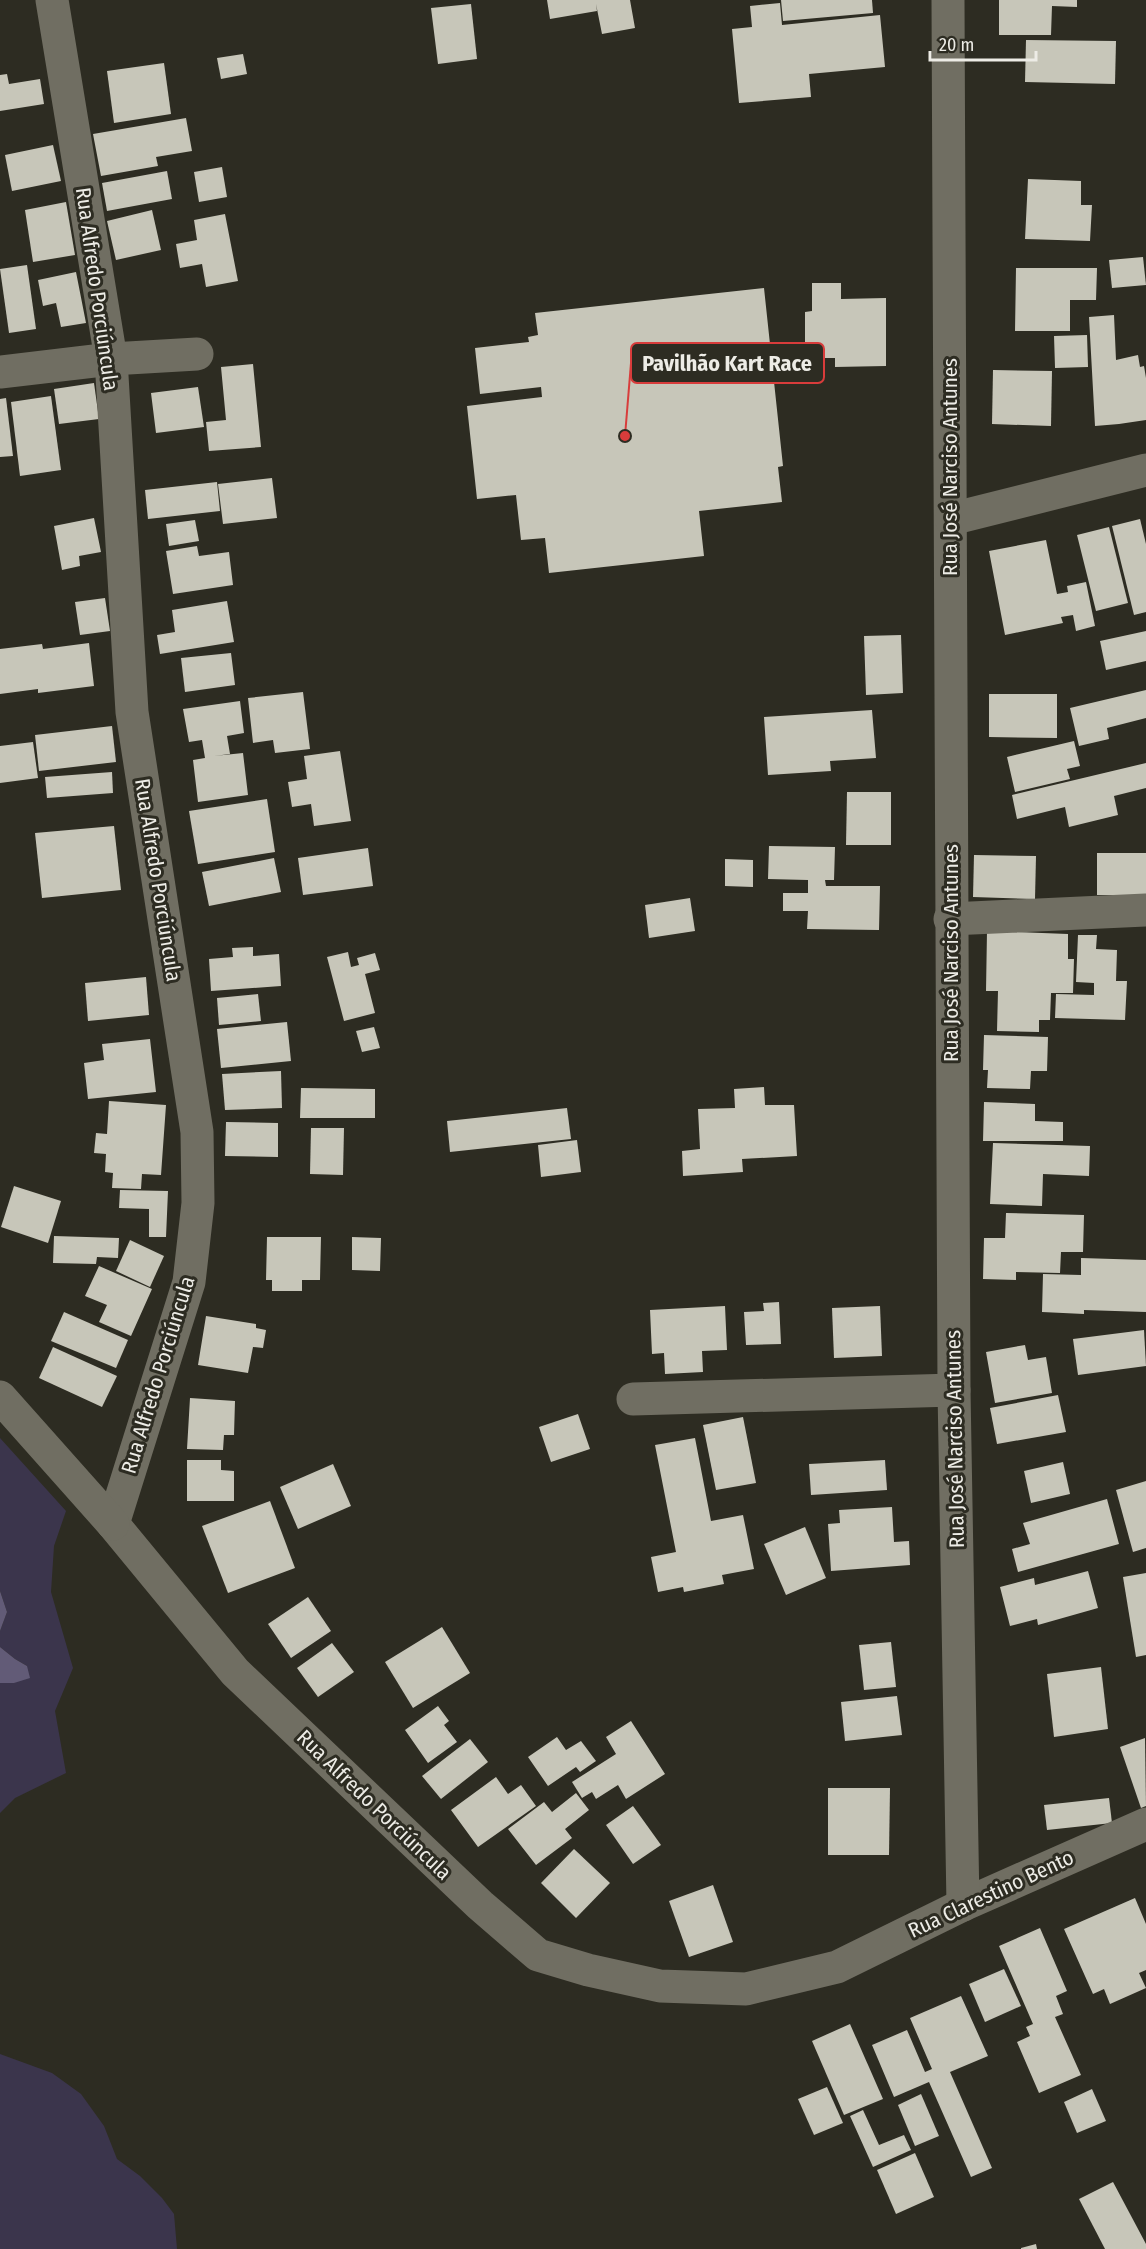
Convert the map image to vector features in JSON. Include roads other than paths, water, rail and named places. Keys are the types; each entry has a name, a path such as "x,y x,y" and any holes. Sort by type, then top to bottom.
{"street":[{"name":"Rua Alfredo Porciúncula","path":"51,0 111,358 132,712 197,1132 198,1203 189,1282 113,1524 235,1672 471,1898 538,1955 588,1970 660,1986 746,1989 837,1967"},
{"name":"Rua José Narciso Antunes","path":"948,0 951,519 950,918 954,1390 963,1905"},
{"path":"0,372 111,358 198,354"},
{"path":"951,519 1146,470"},
{"path":"950,918 1146,910"},
{"path":"633,1399 954,1390"},
{"path":"0,1397 113,1524"},
{"name":"Rua Clarestino Bento","path":"837,1967 963,1905 1146,1824"}],"place":[{"name":"Pavilhão Kart Race","path":"625,436"}]}
